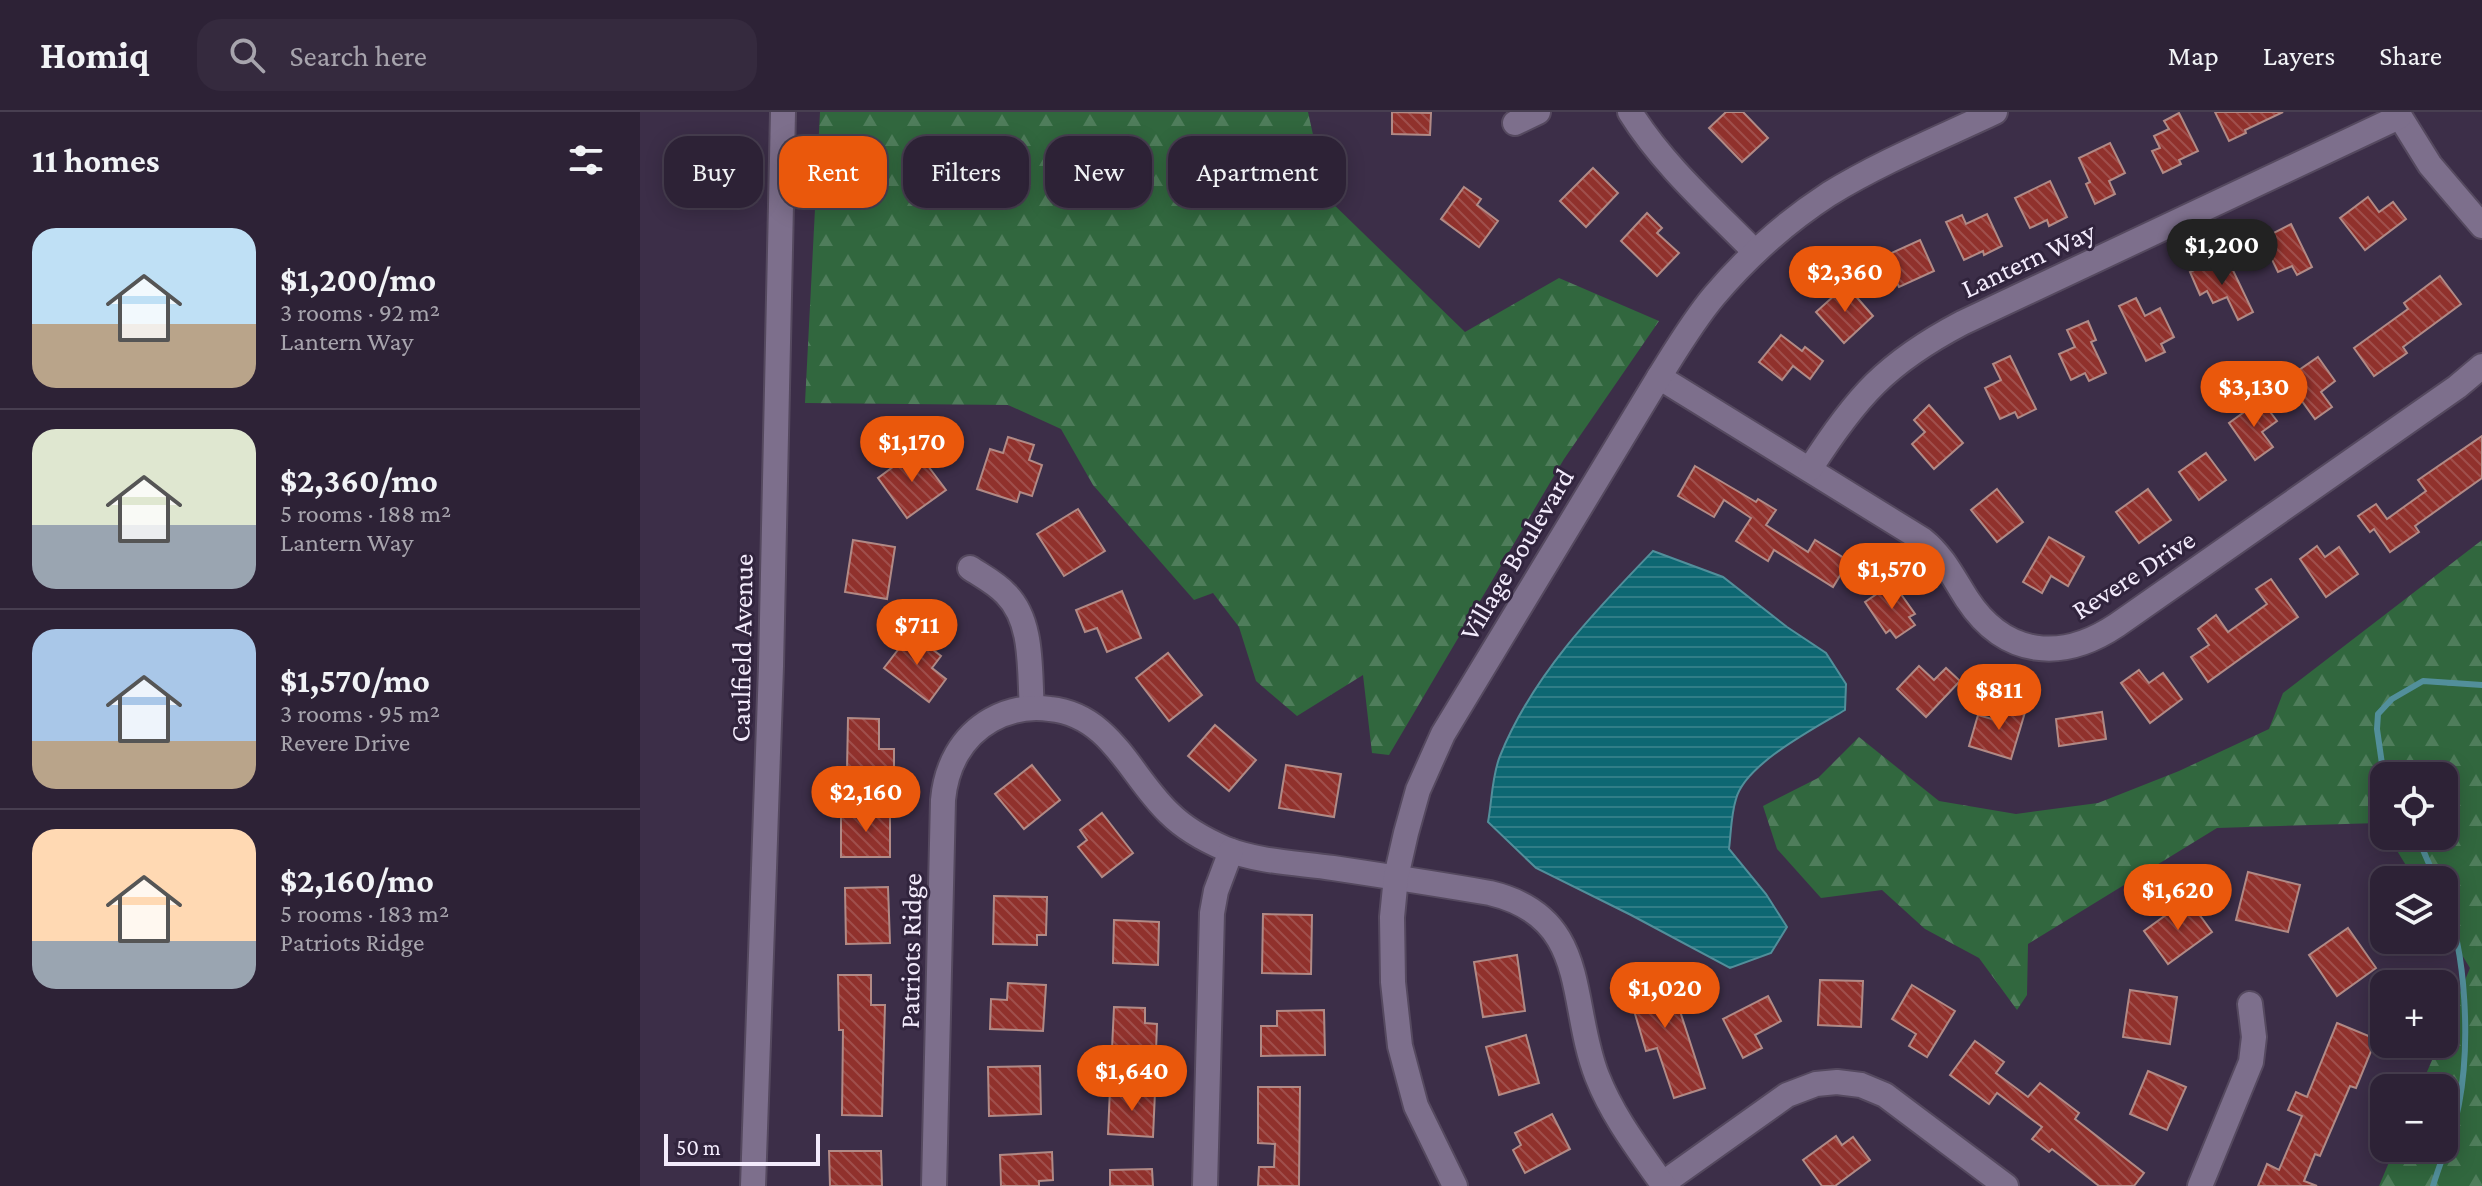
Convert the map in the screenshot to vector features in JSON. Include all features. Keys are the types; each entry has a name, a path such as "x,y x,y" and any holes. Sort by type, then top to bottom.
{"street":[{"name":"Caulfield Avenue","path":"753,1186 770,697 783,112"},
{"path":"1515,123 1538,112"},
{"path":"1630,112 1678,174 1755,252"},
{"name":"Village Boulevard","path":"1455,1186 1416,1106 1400,1046 1393,982 1392,917 1396,877 1418,790 1443,734 1702,311 1755,252 1832,192 1995,112"},
{"path":"2398,114 2430,165 2482,226"},
{"name":"Lantern Way","path":"1810,469 1864,393 1888,370 1929,341 2398,114"},
{"name":"Revere Drive","path":"1659,377 1931,546 1974,609 2002,636 2028,646 2071,647 2117,625 2457,387 2482,366"},
{"path":"970,568 1007,594 1021,616 1027,641 1032,708"},
{"name":"Patriots Ridge","path":"934,1186 943,800 946,781 956,756 973,733 999,716 1032,708 1057,709 1091,723 1111,740 1167,811 1193,832 1231,851 1501,896 1538,916 1567,952 1573,968 1589,1050 1605,1096 1619,1123 1663,1185"},
{"path":"1205,1186 1212,913 1216,891 1231,851"},
{"path":"2200,1186 2251,1062 2254,1037 2250,1004"},
{"path":"1663,1185 1787,1095 1816,1084 1837,1082 1861,1085 1885,1095 2006,1186"}],"green space":[{"path":"820,112 1308,112 1313,136 1168,136 1168,208 1337,208 1465,332 1559,278 1659,321 1564,459 1389,755 1372,753 1363,675 1297,716 1256,681 1239,627 1213,593 1194,600 1093,485 1061,429 1008,405 805,403 815,208 887,208 887,136 819,136"},
{"path":"2482,540 2482,1186 2379,1186 2389,1162 2458,1162 2458,1074 2426,1074 2433,1058 2458,1058 2458,997 2470,968 2458,949 2458,866 2406,866 2397,850 2458,850 2458,762 2370,762 2370,823 2217,828 2028,944 2027,995 2017,1010 1979,958 1925,929 1882,890 1821,898 1777,849 1763,806 1818,778 1859,737 1939,801 2016,814 2098,803 2179,771 2269,729 2283,693"}],"shaded area":[{"path":"1653,551 1723,577 1826,653 1846,684 1845,710 1767,760 1742,786 1736,799 1729,849 1766,894 1787,927 1771,953 1730,968 1536,868 1488,822 1497,763 1529,699 1566,646"}],"building":[{"path":"1392,112 1431,113 1430,135 1392,134"},
{"path":"1726,112 1743,112 1768,138 1742,162 1709,128"},
{"path":"2215,112 2283,112 2229,141"},
{"path":"2179,113 2198,151 2179,160 2181,164 2163,173 2152,151 2160,148 2154,136 2169,129 2164,121"},
{"path":"2110,143 2125,173 2109,181 2115,194 2095,204 2086,184 2090,182 2079,158"},
{"path":"1593,168 1618,193 1586,227 1560,201"},
{"path":"2050,181 2067,217 2049,226 2047,220 2030,228 2015,198"},
{"path":"1464,187 1481,199 1477,205 1498,221 1479,247 1441,219"},
{"path":"2368,197 2379,212 2393,202 2406,219 2365,250 2340,218"},
{"path":"1647,213 1662,228 1657,233 1679,253 1657,276 1621,241"},
{"path":"1987,214 2002,246 1964,260 1946,222 1962,215 1966,224"},
{"path":"2291,224 2312,267 2297,275 2292,266 2278,272 2262,239"},
{"path":"1920,240 1934,271 1899,287 1885,256"},
{"path":"2228,260 2253,312 2238,320 2227,297 2213,303 2207,291 2200,295 2190,272 2207,264 2210,269"},
{"path":"2440,276 2461,304 2403,347 2407,353 2374,376 2354,348 2408,309 2404,303"},
{"path":"1846,285 1873,316 1844,343 1816,312"},
{"path":"2136,298 2145,316 2160,308 2174,337 2161,344 2165,352 2146,361 2119,306"},
{"path":"2088,321 2096,340 2091,342 2106,373 2089,381 2085,373 2071,380 2059,354 2075,347 2067,330"},
{"path":"1781,335 1802,351 1805,347 1823,361 1810,379 1793,366 1782,380 1759,362"},
{"path":"2010,356 2036,409 2018,418 2015,412 2000,419 1985,388 2001,380 1993,364"},
{"path":"2318,357 2335,381 2321,392 2332,407 2315,419 2286,379"},
{"path":"2261,400 2277,421 2262,432 2273,447 2255,460 2229,423"},
{"path":"1929,405 1963,443 1934,469 1912,444 1925,432 1914,420"},
{"path":"2482,436 2482,478 2415,526 2419,532 2390,552 2374,529 2370,532 2358,516 2376,504 2387,519 2426,491 2418,480"},
{"path":"1008,437 1034,445 1029,460 1042,465 1032,496 1020,492 1017,502 977,489 990,449 1003,453"},
{"path":"916,450 946,490 907,518 878,478"},
{"path":"2206,453 2226,480 2199,500 2179,472"},
{"path":"1695,466 1756,502 1758,499 1776,510 1766,525 1808,552 1815,540 1849,561 1833,587 1774,550 1768,561 1736,541 1751,518 1724,500 1714,517 1678,496"},
{"path":"1997,489 2023,522 1997,542 1971,510"},
{"path":"2148,489 2171,520 2139,543 2116,512"},
{"path":"1078,509 1105,551 1064,576 1037,534"},
{"path":"2049,537 2084,557 2068,586 2051,576 2042,593 2023,582"},
{"path":"853,540 895,547 887,599 845,592"},
{"path":"2317,546 2325,557 2339,547 2358,574 2326,597 2300,559"},
{"path":"2271,579 2298,617 2208,682 2191,657 2209,645 2198,629 2216,615 2228,632 2267,604 2256,589"},
{"path":"1893,583 1915,614 1909,617 1915,625 1896,638 1890,630 1886,633 1865,602"},
{"path":"1122,591 1141,638 1107,652 1097,628 1085,632 1076,610"},
{"path":"911,633 941,656 932,668 946,679 929,702 884,668"},
{"path":"1168,653 1202,695 1169,721 1136,678"},
{"path":"1919,666 1934,680 1946,668 1960,681 1926,717 1897,689"},
{"path":"2139,670 2149,683 2163,673 2182,699 2150,723 2121,683"},
{"path":"2005,703 2026,709 2011,759 1969,746 1978,715 1999,721"},
{"path":"2102,712 2106,739 2059,746 2056,719"},
{"path":"848,718 879,719 879,749 894,749 894,772 847,770"},
{"path":"1215,725 1256,760 1229,791 1188,756"},
{"path":"1032,765 1060,800 1024,829 995,794"},
{"path":"1286,765 1341,774 1334,817 1279,808"},
{"path":"841,810 890,810 890,857 841,857"},
{"path":"1102,813 1133,853 1102,877 1078,847 1087,840 1080,830"},
{"path":"2248,872 2300,885 2288,932 2236,920"},
{"path":"888,887 890,943 846,944 845,888"},
{"path":"994,896 1047,897 1046,935 1037,935 1037,945 993,944"},
{"path":"2188,899 2212,932 2168,964 2144,931"},
{"path":"1263,914 1312,915 1311,974 1262,973"},
{"path":"1114,920 1159,922 1158,965 1113,963"},
{"path":"2348,928 2376,968 2337,996 2309,955"},
{"path":"1517,955 1525,1011 1483,1017 1474,962"},
{"path":"1666,968 1705,1088 1674,1098 1657,1048 1646,1051 1625,980"},
{"path":"838,975 871,975 871,1005 885,1005 882,1116 842,1115 843,1030 839,1030"},
{"path":"1820,980 1863,981 1861,1027 1818,1025"},
{"path":"1008,983 1046,985 1043,1031 990,1029 991,999 1007,1000"},
{"path":"1912,985 1955,1011 1927,1057 1909,1046 1916,1034 1892,1019"},
{"path":"2130,990 2177,997 2170,1044 2123,1037"},
{"path":"1768,996 1781,1021 1755,1035 1762,1048 1743,1058 1723,1019"},
{"path":"1114,1007 1145,1008 1145,1023 1157,1024 1156,1051 1112,1049"},
{"path":"1324,1010 1325,1055 1261,1056 1261,1026 1277,1026 1277,1011"},
{"path":"2337,1023 2370,1037 2370,1054 2356,1088 2350,1086 2320,1156 2315,1154 2304,1181 2317,1186 2258,1186 2267,1164 2279,1170 2302,1116 2288,1110 2296,1092 2307,1097"},
{"path":"1526,1035 1539,1083 1499,1095 1486,1047"},
{"path":"1975,1041 2004,1062 1996,1073 2028,1097 2040,1083 2079,1113 2075,1119 2144,1173 2134,1186 2099,1186 2052,1149 2049,1152 2032,1139 2042,1127 1997,1093 1989,1104 1950,1075"},
{"path":"1040,1066 1041,1114 989,1116 988,1067"},
{"path":"2148,1071 2186,1087 2167,1130 2130,1114"},
{"path":"1258,1087 1300,1087 1299,1186 1258,1186 1259,1167 1274,1167 1275,1144 1258,1143"},
{"path":"1110,1089 1155,1092 1153,1137 1108,1134"},
{"path":"1552,1114 1570,1149 1525,1173 1513,1150 1521,1145 1515,1133"},
{"path":"1836,1136 1842,1145 1853,1137 1870,1160 1835,1186 1822,1186 1803,1160"},
{"path":"829,1151 881,1151 882,1186 830,1186"},
{"path":"1052,1152 1053,1180 1039,1181 1039,1186 1001,1186 1000,1155"},
{"path":"1152,1169 1153,1186 1110,1186 1110,1170"}],"waterway":[{"path":"2382,762 2378,714 2392,699 2423,681 2482,685"},
{"path":"2423,850 2430,866"},
{"path":"2433,1186 2457,1114 2465,1055 2464,1000 2458,945"}]}
